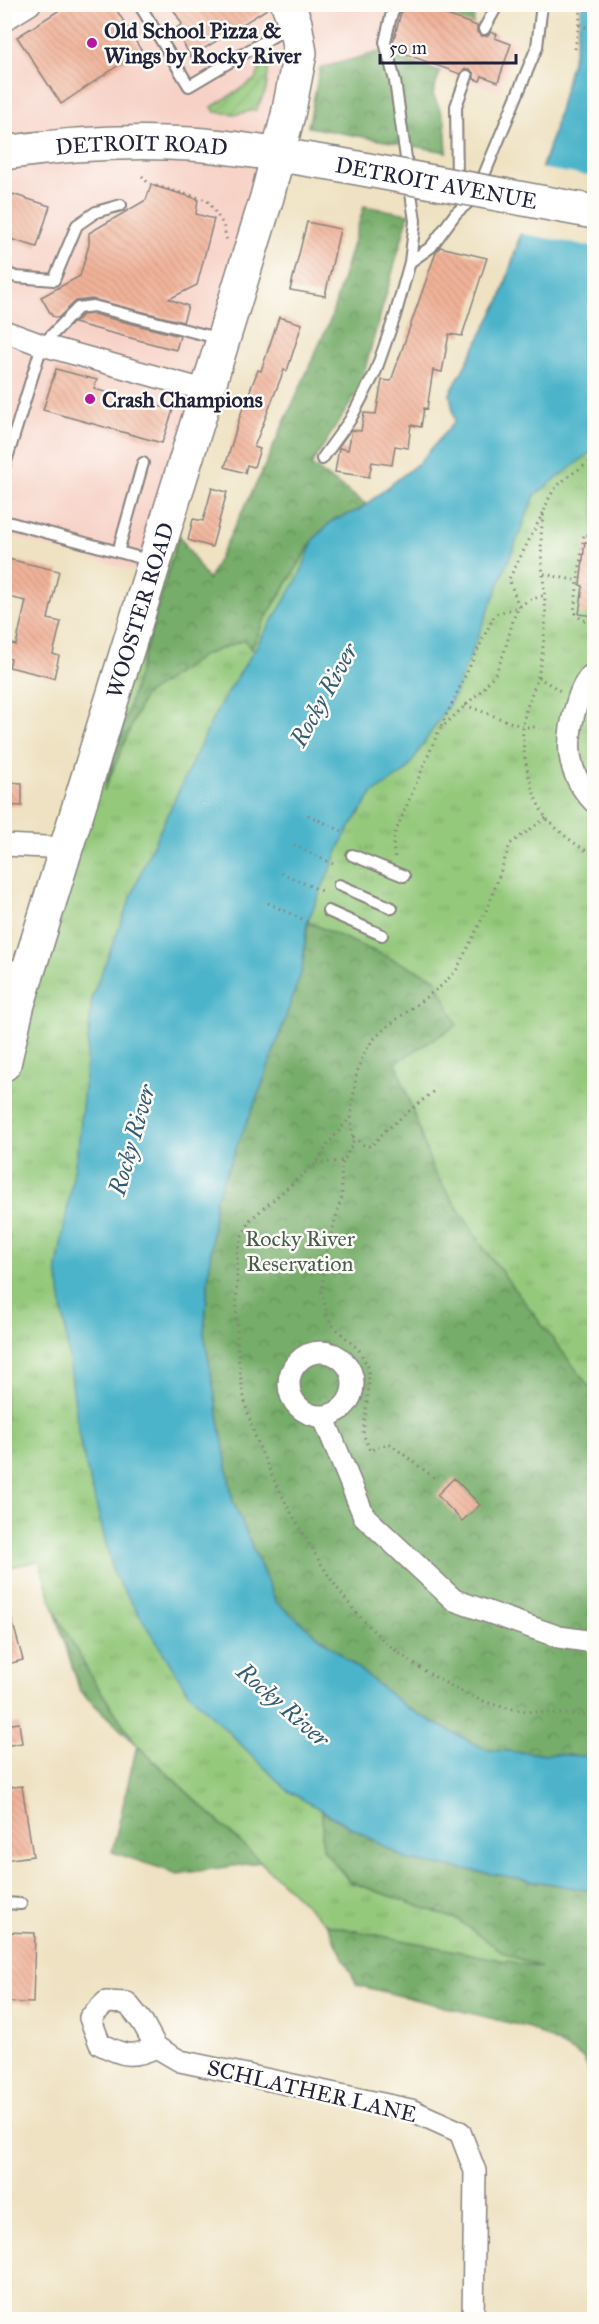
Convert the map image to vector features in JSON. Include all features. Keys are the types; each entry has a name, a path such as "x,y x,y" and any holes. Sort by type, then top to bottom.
{"main road":[{"name":"WOOSTER ROAD","path":"4,1064 18,1004 17,966 68,848 267,197 288,115 300,53 291,14"},
{"name":"DETROIT ROAD","path":"4,153 41,147 125,142 192,144 277,156"},
{"name":"DETROIT AVENUE","path":"277,156 336,164 594,212"}],"street":[{"path":"4,20 30,4"},
{"path":"4,331 42,345 208,391"},
{"path":"594,674 590,676 577,702 569,728 568,750 575,776 594,802"},
{"path":"4,845 68,848"},
{"path":"323,1416 364,1516 454,1600 559,1637 594,1642"},
{"name":"SCHLATHER LANE","path":"156,2047 180,2061 411,2110 460,2132 475,2171 473,2319"}],"lane":[{"path":"139,4 189,86 291,14"},
{"path":"322,459 350,420 375,373 395,316 410,262 415,221 395,81 386,42 396,4"},
{"path":"484,29 498,4"},
{"path":"410,262 431,247 456,213 475,197 537,47 542,4"},
{"path":"456,213 458,142 456,106 467,76"},
{"path":"4,272 16,277 54,280 77,225 96,212 121,205"},
{"path":"4,468 42,345 78,308 93,306 222,339"},
{"path":"118,552 144,463"},
{"path":"4,521 155,562"},
{"path":"352,855 404,876"},
{"path":"339,885 392,908"},
{"path":"328,911 382,935"},
{"path":"4,1903 21,1904"}],"path":[{"path":"575,49 582,4"},
{"path":"578,25 594,30"},
{"path":"142,176 149,184 207,200 223,224 225,238 229,245"},
{"path":"519,607 509,579 552,493 566,477 594,459"},
{"path":"544,510 541,539 545,626 538,677 526,706 523,727 525,764 546,818 580,848 594,855"},
{"path":"594,536 584,534 574,612 582,620 594,622"},
{"path":"544,574 578,581"},
{"path":"396,861 393,847 395,833 439,730 495,614 519,607 527,601 545,595"},
{"path":"439,730 484,688 496,672 504,653 513,617 519,607"},
{"path":"538,677 577,702"},
{"path":"465,705 523,727 540,727"},
{"path":"308,815 346,833"},
{"path":"384,1029 441,986 456,970 489,905 510,844 546,818"},
{"path":"294,845 333,864"},
{"path":"281,873 321,891"},
{"path":"268,903 308,922"},
{"path":"353,1137 365,1146 371,1146 386,1130 435,1090"},
{"path":"351,1118 353,1137 340,1172 342,1191 340,1205 327,1244 323,1268 322,1292 327,1315 339,1332 359,1350 368,1367 369,1386 363,1433 370,1451 390,1444 437,1480"},
{"path":"316,1163 344,1161"}],"shaded area":[{"path":"278,4 290,48 281,105 143,573 5,535 4,5"},
{"path":"299,5 418,5 518,42 499,92 379,52 320,68"}],"green space":[{"path":"420,5 476,5 473,25"},
{"path":"379,52 440,72 433,94 445,121 447,152 308,127 320,68"},
{"path":"267,54 270,55 266,90 256,110 237,114 215,112 212,107 256,79"},
{"name":"Rocky River Reservation","path":"553,134 594,149 594,1979 327,1925 80,1691 39,1561 5,1568 5,1050 170,521 251,649 264,621 314,539 359,510 421,461 455,421 450,394 501,298"},
{"path":"364,206 409,214 359,390 311,465 366,504 359,510 332,521 314,539 264,621 251,649 245,640 204,655 144,696 104,791 179,535 208,580 261,474 331,318"},
{"path":"308,922 435,978 457,1025 396,1062 433,1170 485,1250 594,1393 594,1755 486,1750 407,1708 276,1602 233,1502 204,1333 215,1200 262,1085 302,970"},
{"path":"56,1613 92,1678 137,1745 80,1691"},
{"path":"137,1745 261,1862 178,1874 112,1852"},
{"path":"322,1811 408,1860 594,1891 594,2082 583,2058 530,2028 357,1985 327,1925 541,1968 503,1952 458,1920 350,1882 322,1848"}],"water":[{"name":"Rocky River","path":"582,5 594,5 594,450 535,495 453,698 406,771 372,794 345,835 307,923 302,970 262,1085 215,1200 204,1333 233,1502 276,1602 407,1708 486,1750 594,1755 594,1891 408,1860 288,1791 188,1692 114,1575 80,1442 57,1268 79,1141 92,997 145,862 217,710 298,579 314,539 332,521 359,510 421,461 455,421 450,394 501,298 553,134 575,49"}],"pier":[{"path":"539,168 594,177 594,247 518,233"}],"building":[{"path":"69,4 113,4 141,50 61,104 17,37"},
{"path":"170,4 270,4 270,7 191,57 175,29 182,24"},
{"path":"403,5 418,10 420,5 477,26 477,32 481,36 487,36 491,32 497,34 495,38 511,44 498,82 482,76 480,81 474,79 474,74 470,69 465,69 460,74 403,53 404,48 393,42"},
{"path":"151,185 198,199 196,214 214,219 197,285 169,299 188,306 183,322 92,299 76,301 58,318 52,316 41,297 80,276 89,245 89,233 146,200"},
{"path":"9,193 50,206 37,247 4,237 4,207"},
{"path":"307,222 340,229 325,296 290,290"},
{"path":"440,247 487,258 462,336 449,334 442,372 433,370 427,409 424,408 421,427 411,425 408,448 395,446 392,465 372,462 369,477 335,472 339,448 348,450 352,430 361,431 364,413 376,414 382,380 391,381 436,252"},
{"path":"93,314 180,336 176,350 74,323 82,315"},
{"path":"279,317 302,324 287,371 284,370 254,447 260,449 254,467 247,465 245,473 225,467 240,416 258,370 261,371"},
{"name":"Crash Champions","path":"56,369 97,380 94,389 173,410 162,443 43,410"},
{"path":"212,488 227,492 212,547 188,540 193,519 203,521"},
{"path":"585,542 594,542 594,616 579,614"},
{"path":"4,558 59,571 48,619 61,622 53,654 59,656 54,678 9,667 11,659 4,657 4,642 16,645 26,601 4,596"},
{"path":"4,782 22,783 22,806 4,805"},
{"path":"454,1478 480,1505 462,1521 437,1495"},
{"path":"4,1609 9,1609 23,1660 4,1665"},
{"path":"19,1723 22,1743 4,1746 4,1725"},
{"path":"22,1786 33,1856 4,1860 4,1788"},
{"path":"4,1932 35,1933 33,2003 4,2002"}],"place":[{"name":"Old School Pizza & Wings by Rocky River","path":"92,43"},
{"name":"Crash Champions","path":"90,399"}]}
